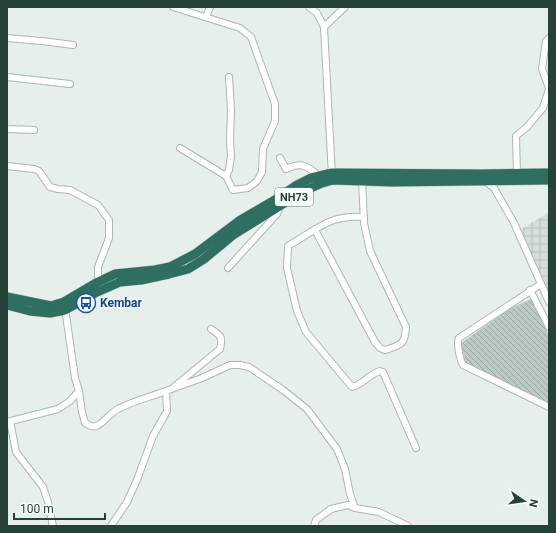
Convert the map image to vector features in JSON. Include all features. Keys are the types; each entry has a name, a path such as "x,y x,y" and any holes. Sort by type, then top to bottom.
{"highway":[{"name":"NH73","path":"7,297 46,306 65,306 98,282 115,274 170,267 195,254 239,221 297,185 319,176 549,173"},
{"name":"NH73","path":"7,305 30,311 50,313 120,282 148,279 188,269 204,259 233,235 302,192 333,176 392,182 549,180"}],"street":[{"path":"172,7 240,28 251,37 275,104 275,121 263,149 262,172 257,181 248,188 232,190 226,176 180,148"},
{"path":"206,17 210,7"},
{"path":"309,7 317,13 324,27 333,176"},
{"path":"324,27 345,7"},
{"path":"7,38 73,45"},
{"path":"517,174 516,136 527,127 543,108 549,89 542,69 546,41 549,38"},
{"path":"7,77 70,84"},
{"path":"226,176 229,170 231,156 229,77"},
{"path":"7,129 34,130"},
{"path":"280,158 286,169 296,165 308,166 319,176"},
{"path":"7,166 39,171 50,187 70,190 98,205 109,220 109,238 98,267 98,282"},
{"path":"315,230 374,342 380,348 385,350 402,344 406,335 406,327 370,251 364,217 362,180"},
{"path":"485,181 494,188 514,223 549,302"},
{"path":"228,268 277,214 280,206"},
{"path":"364,217 339,217 327,222 288,246 287,268 297,311 306,332 352,387 357,386 374,373 380,371 383,372 416,448"},
{"path":"541,284 459,338 457,342 461,361 464,365 549,407"},
{"path":"530,290 549,327"},
{"path":"65,306 75,378 85,423 92,427 97,426 103,423 109,415 118,409 202,378 218,369 230,365 249,367 307,409 337,449 345,469 350,494 355,508"},
{"path":"173,388 215,354 220,348 222,340 221,336 211,328"},
{"path":"53,526 48,502 42,487 16,452 9,421 58,409 70,401 79,391"},
{"path":"111,526 127,502 137,480 153,436 167,411 166,391"},
{"path":"314,526 316,520 330,509 348,505 355,508 379,512 408,526"}],"shaded area":[{"path":"549,212 549,295 520,230"}],"building":[{"path":"532,299 549,337 549,406 464,363 465,356 459,345 510,309"}],"place":[{"name":"Kembar","path":"86,303"}]}
